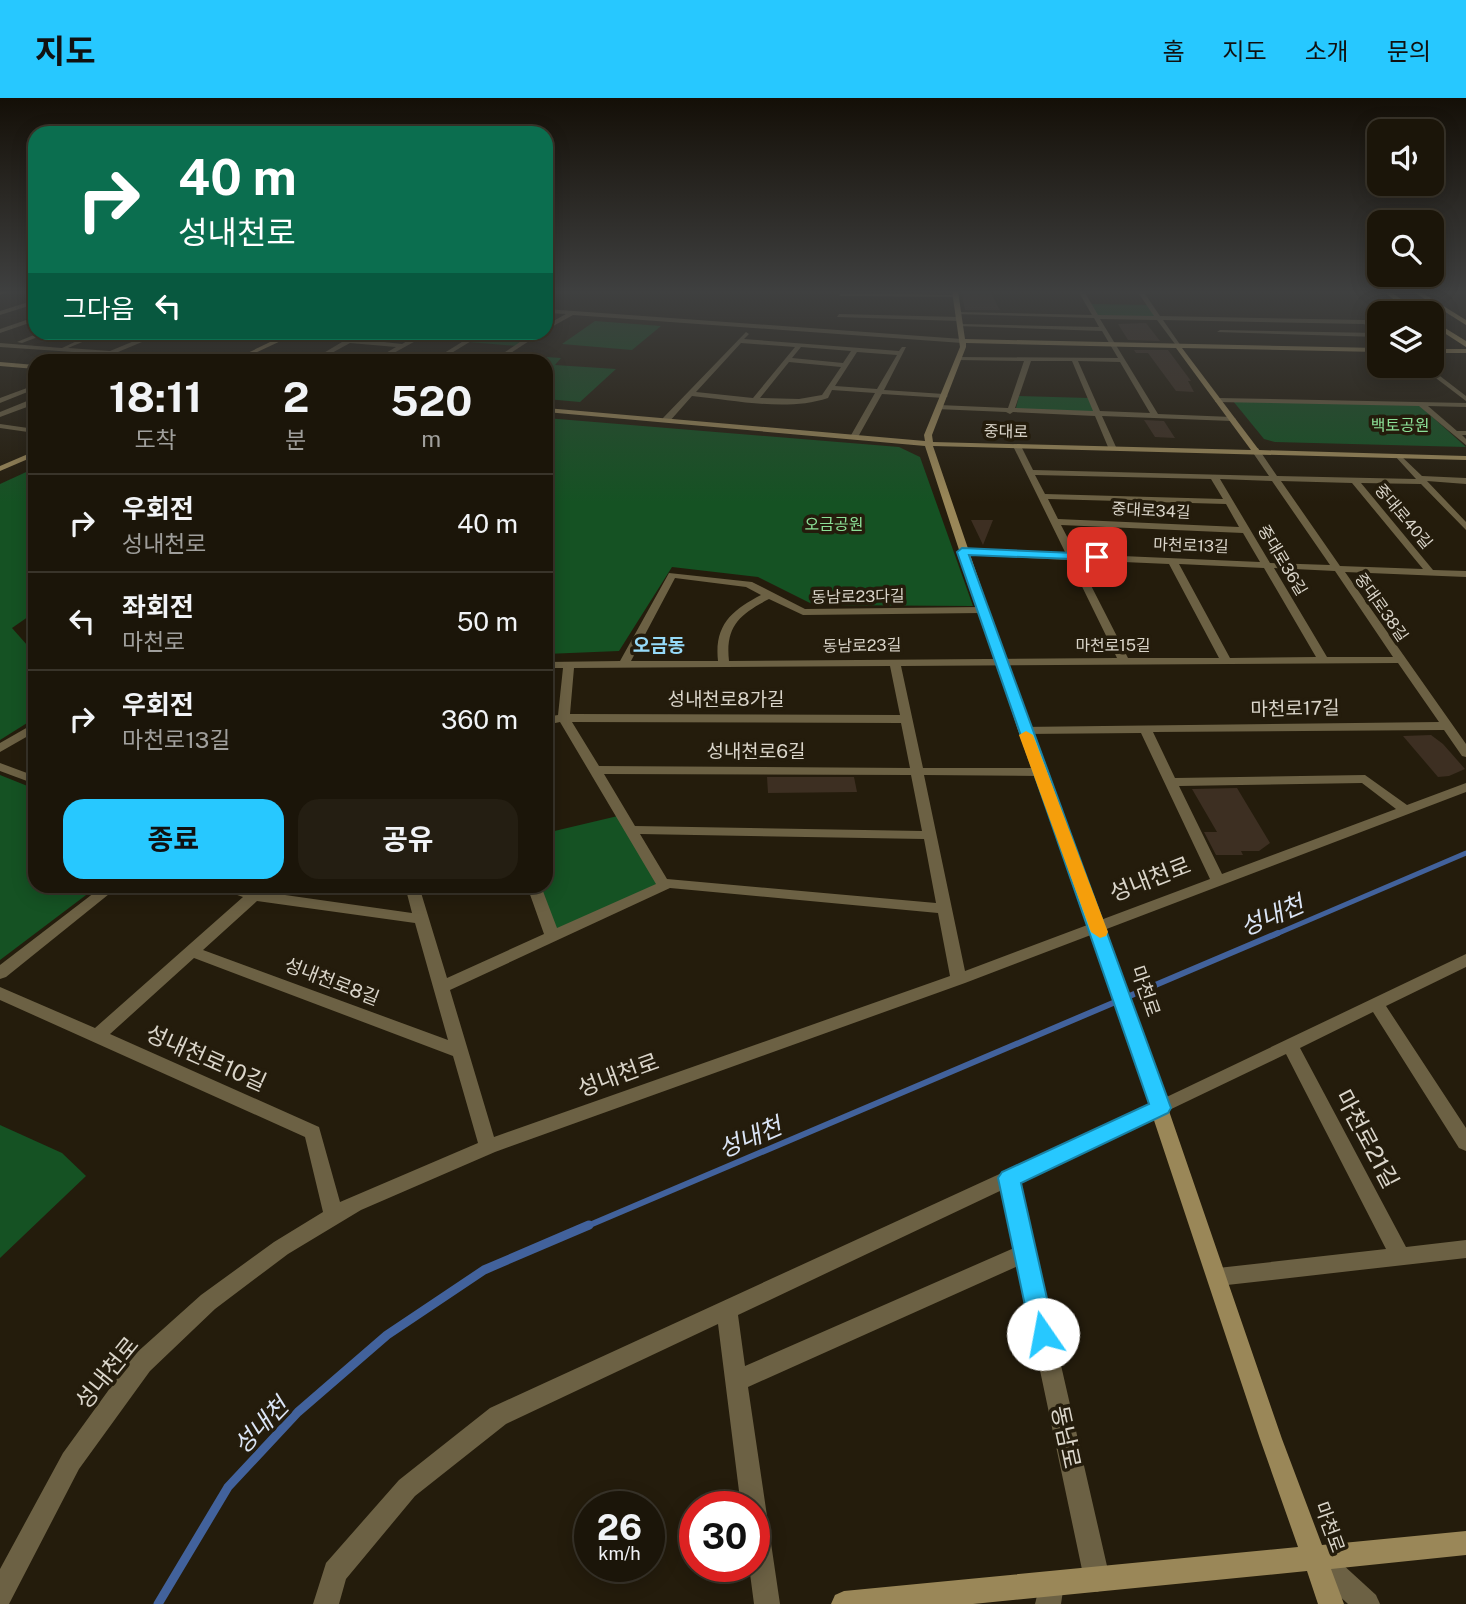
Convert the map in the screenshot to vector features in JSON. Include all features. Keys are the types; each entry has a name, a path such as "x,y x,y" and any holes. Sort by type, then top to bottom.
{"street":[{"path":"666,420 721,361"},
{"path":"756,398 786,361"},
{"path":"802,361 845,365"},
{"path":"691,394 811,401 825,396 847,361"},
{"path":"854,437 896,361"},
{"path":"929,444 928,435 957,361"},
{"path":"1010,412 1027,361"},
{"path":"1075,361 1112,447"},
{"path":"1124,361 1156,417"},
{"path":"1189,361 1255,450"},
{"path":"0,364 28,366"},
{"path":"1439,378 1466,399"},
{"path":"0,388 28,390"},
{"path":"830,388 944,396"},
{"path":"0,401 28,391"},
{"path":"1218,400 1466,405"},
{"path":"0,415 28,404"},
{"path":"1421,404 1466,443"},
{"path":"939,407 1232,419"},
{"name":"중대로","path":"553,411 929,444 1255,450 1466,458"},
{"path":"13,428 28,422"},
{"path":"0,426 28,430"},
{"path":"1455,433 1466,433"},
{"name":"마천로","path":"929,444 982,610 1099,930 1271,1439 1331,1604"},
{"path":"1017,446 1124,661"},
{"name":"중대로38길","path":"1255,450 1466,753"},
{"path":"0,469 28,456"},
{"name":"중대로40길","path":"1399,456 1466,527"},
{"path":"1030,472 1421,480"},
{"name":"중대로36길","path":"1214,477 1324,661"},
{"name":"중대로40길","path":"1354,480 1430,572"},
{"name":"중대로40길","path":"1421,480 1466,481"},
{"name":"중대로34길","path":"1042,496 1230,502"},
{"path":"1449,510 1466,510"},
{"name":"중대로34길","path":"1055,522 1246,530"},
{"name":"마천로13길","path":"962,552 1335,567"},
{"path":"1172,560 1226,661"},
{"name":"중대로40길","path":"1335,567 1466,573"},
{"name":"동남로23다길","path":"625,662 672,575 748,584 803,612 982,610"},
{"path":"724,663 722,639 725,627 734,614 768,595"},
{"name":"마천로15길","path":"1000,661 1400,660"},
{"name":"동남로23길","path":"553,664 1000,661"},
{"path":"895,662 959,979"},
{"path":"569,664 564,718 664,885"},
{"name":"성내천로8가길","path":"553,720 906,719"},
{"name":"마천로17길","path":"1024,730 1445,726"},
{"path":"1145,729 1218,880"},
{"path":"0,748 28,731"},
{"path":"0,767 28,777"},
{"name":"성내천로6길","path":"596,770 1041,772"},
{"path":"1171,782 1366,779 1406,810"},
{"name":"성내천로","path":"0,1595 71,1461 142,1363 208,1302 281,1248 334,1216 412,1177 488,1147 1099,930 1218,880 1466,787"},
{"path":"631,830 929,835"},
{"path":"440,989 664,885 944,909"},
{"path":"0,973 103,893"},
{"path":"245,893 421,919"},
{"path":"97,1036 260,893"},
{"path":"414,893 488,1147"},
{"path":"537,893 554,937"},
{"name":"성내천로8길","path":"191,951 458,1051"},
{"path":"326,1604 335,1572 407,1488 498,1416 1160,1108 1466,960"},
{"name":"성내천로10길","path":"0,993 313,1132 334,1216"},
{"path":"1376,1004 1466,1143"},
{"name":"마천로21길","path":"1290,1045 1400,1255"},
{"name":"동남로","path":"1009,1178 1097,1579"},
{"path":"1218,1277 1466,1249"},
{"path":"737,1381 1025,1253"},
{"path":"727,1310 751,1491"},
{"path":"844,1604 1050,1594 1097,1579 1466,1543"},
{"path":"1316,1558 1367,1604"},
{"path":"763,1582 766,1604"}],"green space":[{"path":"553,361 558,361 555,365 616,369 580,402 553,400"},
{"path":"1019,396 1089,398 1096,414 1021,411 1016,408"},
{"name":"백토공원","path":"1233,401 1419,405 1466,447 1275,442 1264,439"},
{"name":"오금공원","path":"553,419 899,447 920,457 973,606 814,605 758,577 672,567 619,651 553,654"},
{"path":"28,471 28,617 12,628 28,646 28,722 0,740 0,484"},
{"path":"0,775 28,786 28,893 89,893 0,960"},
{"path":"622,815 663,883 553,937 537,893 553,893 553,831"},
{"path":"0,1125 62,1153 86,1176 0,1258"}],"building":[{"path":"1154,361 1176,361 1191,381 1188,381 1194,392 1176,391"},
{"path":"1144,420 1164,421 1175,438 1155,437"},
{"path":"971,520 993,520 983,545"},
{"path":"1431,735 1443,744 1465,769 1449,776 1438,777 1403,736"},
{"path":"767,777 854,777 857,792 768,793"},
{"path":"1237,788 1270,843 1259,851 1241,851 1243,855 1216,855 1204,832 1217,832 1192,789"}],"waterway":[{"name":"성내천","path":"1274,935 1466,853"},
{"name":"성내천","path":"585,1227 1278,933"},
{"name":"성내천","path":"158,1604 228,1487 298,1412 387,1335 484,1270 589,1225"}],"slow traffic":[{"path":"1026,735 1100,932"}],"district":[{"name":"오금동","path":"659,645"}],"route":[{"path":"1043,1334 1009,1178 1160,1108 962,552 1097,557"}]}
